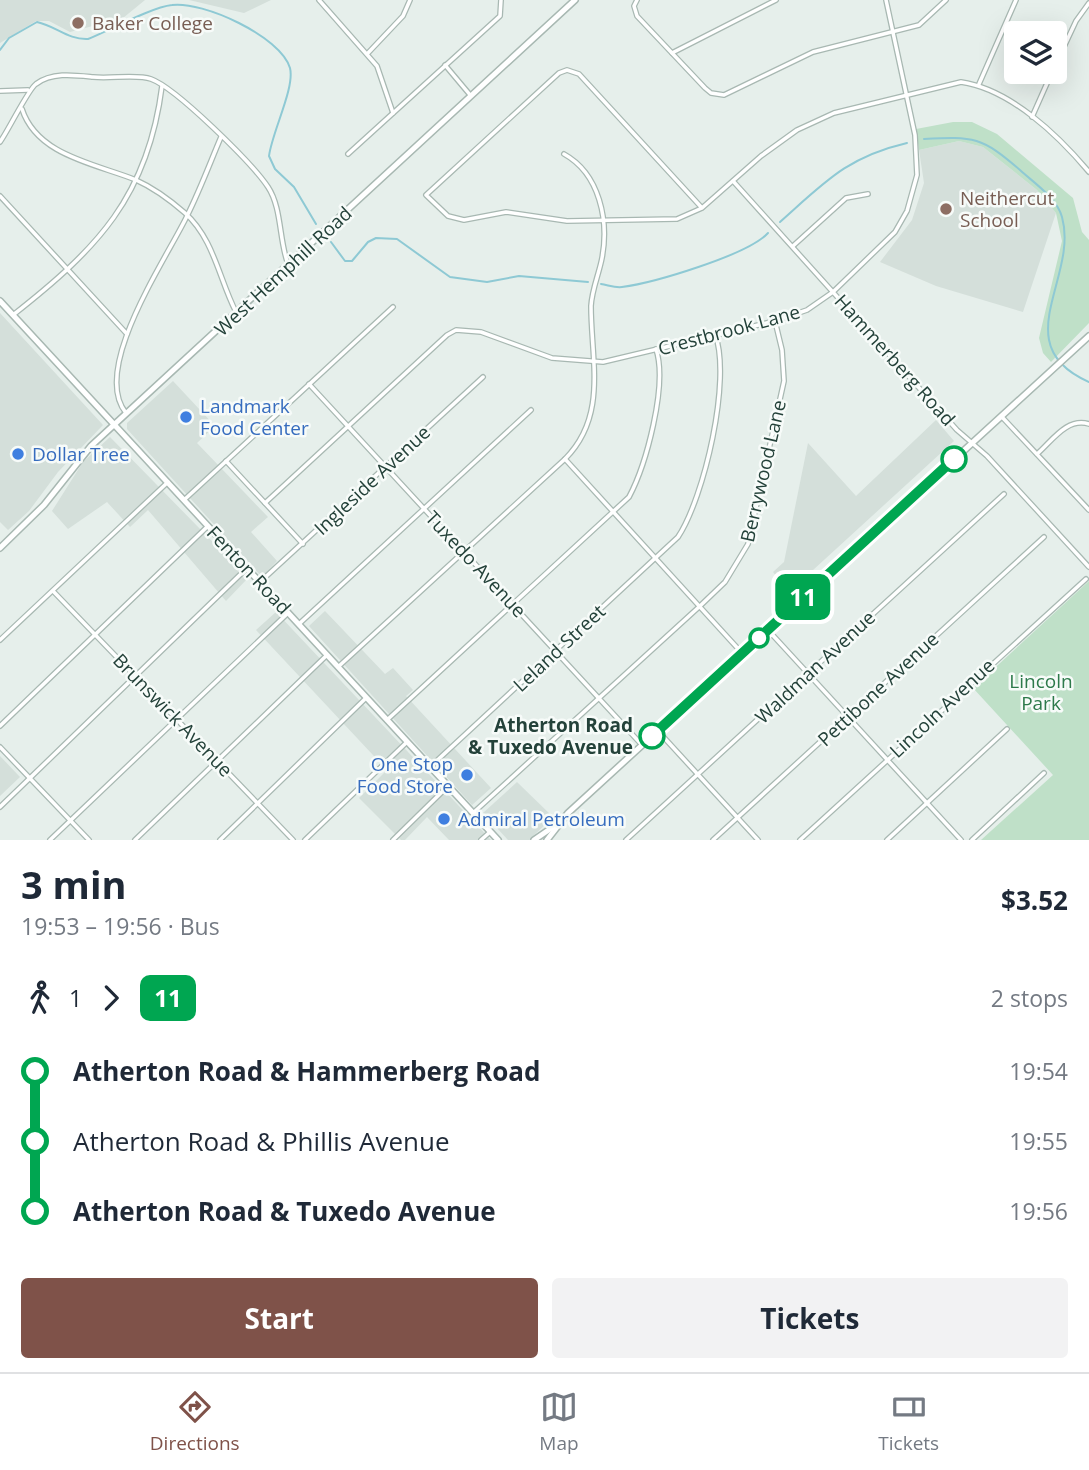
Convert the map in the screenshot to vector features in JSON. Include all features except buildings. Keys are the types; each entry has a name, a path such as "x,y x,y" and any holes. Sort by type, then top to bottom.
{"street":[{"path":"368,53 403,16 410,0"},
{"path":"348,154 500,16 501,0"},
{"name":"West Hemphill Road","path":"0,548 37,514 76,461 114,424 575,0"},
{"path":"637,0 634,6 638,16 711,93 724,95 813,52 919,25 946,0"},
{"path":"672,53 776,0"},
{"name":"Crestbrook Lane","path":"348,425 447,335 468,330 552,358 595,362 775,321 807,310 833,292 881,248 907,211 917,175 917,158 886,0"},
{"path":"979,84 1016,0"},
{"path":"322,1 368,53 383,81 393,113"},
{"path":"1067,40 1089,3"},
{"path":"445,65 471,96"},
{"path":"702,208 579,74 567,70 559,73 426,195 441,210 455,218 523,212 567,221 677,219 702,208 779,141 797,130 834,113 961,82 979,84 1032,117 1089,172"},
{"path":"0,91 28,90 41,81 61,75 115,79 142,76 162,86 221,137 270,189 288,266"},
{"path":"1032,117 1047,84"},
{"path":"13,315 69,271 104,233 137,181 153,139 162,86"},
{"path":"0,142 22,109 28,90"},
{"path":"22,109 31,128 56,148 137,181 168,198 188,215 208,242 225,290 237,313"},
{"path":"126,413 120,405 117,389 127,334 141,299 188,215 221,137"},
{"path":"338,667 565,459 581,441 593,405 595,362 591,306 602,257 602,221 593,182 581,165 564,154"},
{"name":"Hammerberg Road","path":"733,181 971,443 1089,566"},
{"path":"793,246 846,198 868,194"},
{"path":"0,196 127,334"},
{"name":"Fenton Road","path":"0,302 498,840"},
{"path":"184,500 393,307"},
{"name":"Berrywood Lane","path":"473,813 700,606 725,582 739,562 753,524 784,381 782,350 775,321"},
{"name":"Leland Street","path":"430,766 678,537 696,503 722,387 716,334"},
{"path":"534,840 556,825 1089,336"},
{"path":"387,720 629,497 641,475 661,377 656,349"},
{"name":"Ingleside Avenue","path":"260,582 483,377"},
{"name":"Tuxedo Avenue","path":"309,384 642,745"},
{"path":"299,624 531,410"},
{"path":"1001,416 1089,510"},
{"path":"1037,454 1069,424 1079,421 1089,424"},
{"path":"265,503 348,425"},
{"path":"565,459 742,653"},
{"path":"226,461 303,544"},
{"path":"0,640 168,482"},
{"name":"Waldman Avenue","path":"626,840 1004,494"},
{"path":"0,726 208,526"},
{"name":"Pettibone Avenue","path":"713,840 1044,537"},
{"path":"0,807 247,568"},
{"name":"Lincoln Avenue","path":"800,840 1086,579"},
{"name":"Brunswick Avenue","path":"53,591 293,840"},
{"path":"50,840 288,613"},
{"path":"768,629 961,840"},
{"path":"135,840 327,655"},
{"path":"220,840 366,698"},
{"path":"887,840 1007,729"},
{"path":"658,730 758,840"},
{"path":"305,840 407,742"},
{"path":"0,747 89,840"},
{"path":"972,840 1044,773"},
{"path":"393,840 448,786"},
{"path":"547,840 556,825"},
{"path":"481,840 490,832"}],"shaded area":[{"name":"Baker College","path":"0,0 145,0 123,18 70,32 49,21 36,21 0,43"},
{"path":"189,0 271,0 244,13"},
{"path":"959,141 983,147 1037,190 1056,213 1023,312 936,286 880,262 912,220 924,183 919,150"},
{"path":"0,313 103,425 58,472 29,511 8,530 0,522"},
{"path":"173,381 215,426 197,443 268,517 251,532 277,561 262,577 127,429 127,423"},
{"path":"936,420 954,441 789,592 773,572 784,562 808,443 856,496"},
{"path":"110,437 248,578 226,601 148,510 130,527 107,502 68,529 52,511 83,462"},
{"path":"325,611 385,674 393,668 413,690 406,696 491,788 472,805 309,626"},
{"path":"276,612 491,840 449,840 427,817 405,840 401,840 359,798 387,770 256,630"},
{"path":"0,756 20,777 0,796"},
{"path":"517,782 553,817 529,840 508,840 483,813"}],"green space":[{"path":"953,122 972,122 997,134 1073,198 1082,232 1089,240 1089,323 1051,362 1043,353 1039,338 1062,241 1056,213 1037,190 983,147 959,141 919,150 916,129"},
{"name":"Lincoln Park","path":"1089,581 1089,840 981,840 1053,775 973,688"}],"waterway":[{"path":"0,50 9,38 37,22 74,37 88,39 172,5 202,9 239,23 272,44 290,68 289,87 269,156 275,169 294,187 316,224"},
{"path":"924,139 966,139 986,145 1020,170 1055,203 1062,217 1065,240 1050,308 1048,330 1052,349 1064,367 1089,382"},
{"path":"780,222 824,183 852,164 907,143"},
{"path":"601,284 622,287 677,274 741,250 768,233"},
{"path":"331,242 345,261 352,261 368,242 376,238 397,239 450,277 487,282 519,276 588,282"}],"bus line":[{"name":"11","path":"652,736 954,459"}],"place":[{"name":"Baker College","path":"78,23"},
{"name":"Neithercut School","path":"946,209"},
{"name":"Landmark Food Center","path":"186,417"},
{"name":"Dollar Tree","path":"18,454"},
{"name":"Atherton Road & Tuxedo Avenue","path":"652,736"},
{"name":"One Stop Food Store","path":"467,775"},
{"name":"Admiral Petroleum","path":"444,819"}]}
